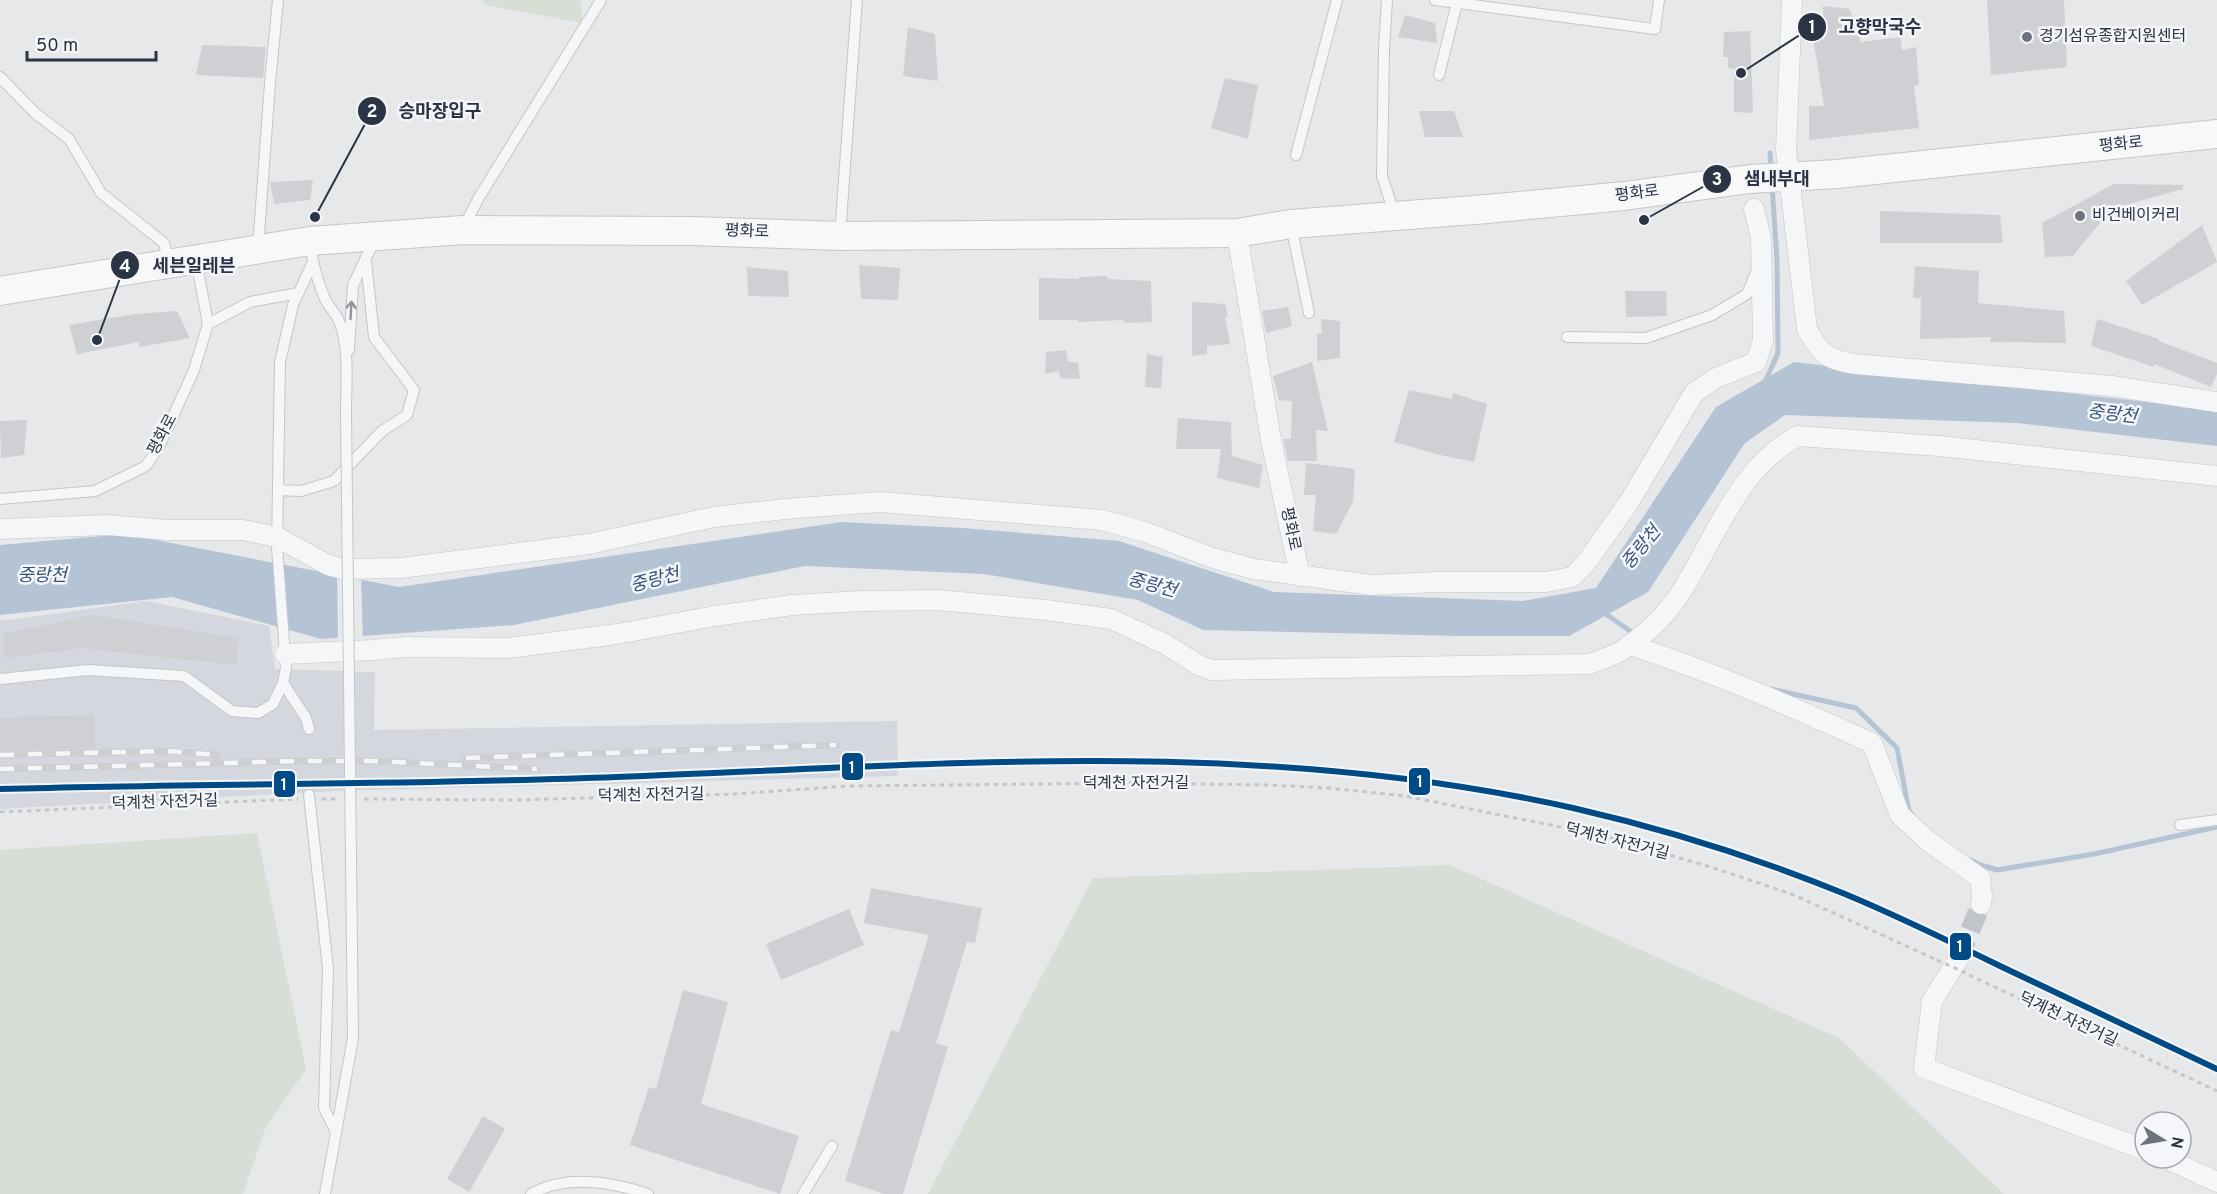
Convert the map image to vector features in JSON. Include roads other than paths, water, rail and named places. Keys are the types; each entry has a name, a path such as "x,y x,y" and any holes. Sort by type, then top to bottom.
{"main road":[{"name":"평화로","path":"0,291 258,248 311,252 371,249 463,230 693,231 840,236 1237,233 1291,224 1624,196 1777,178 2069,151 2217,134"}],"street":[{"path":"1792,0 1786,150 1777,178 1807,329 1817,348 1834,361 2112,386 2217,402"},
{"path":"0,529 107,525 167,530 243,530 343,569 402,568 589,544 714,517 880,502 1102,520 1145,532 1213,558 1254,569 1371,585 1546,582 1572,577 1586,563 1629,502 1694,393 1716,378 1756,362 1763,341 1762,258 1761,238 1754,209"},
{"name":"평화로","path":"1237,233 1271,440 1299,576"},
{"path":"285,649 508,648 617,634 792,604 938,600 1111,618 1165,645 1200,666 1212,670 1590,664 1626,649 1680,594 1745,483 1781,445 1798,436 1939,446 2217,476"},
{"path":"1639,638 1669,658 1786,704 1872,743 1900,815 1928,841 1980,878 1981,904"},
{"path":"1963,966 1932,1001 1924,1068 2133,1146"},
{"path":"2191,1170 2217,1182"}],"lane":[{"path":"258,248 278,0"},
{"path":"463,230 478,199 601,0"},
{"path":"840,236 857,0"},
{"path":"1296,155 1337,0"},
{"path":"1387,0 1382,176 1395,216"},
{"path":"1435,0 1655,29 1659,0"},
{"path":"1439,75 1457,3"},
{"path":"0,77 35,113 69,139 101,193 164,243 182,262"},
{"path":"1291,224 1309,313"},
{"path":"325,1194 353,1038 346,368 353,285 371,249"},
{"path":"278,490 301,490 334,481 382,431 407,415 414,390 374,337 371,249"},
{"path":"311,252 326,301 338,319 346,368"},
{"path":"0,679 88,670 184,676 232,711 258,713 273,704 283,683 286,668 278,542 280,362 293,305 311,252"},
{"path":"1567,337 1646,338 1712,315 1747,294 1762,258"},
{"name":"평화로","path":"0,499 95,491 146,466 161,443 194,370 208,324 182,262"},
{"path":"208,324 250,302 298,293"},
{"path":"283,683 306,718 309,729"},
{"path":"309,797 328,968 324,1108 335,1130"},
{"path":"2180,825 2217,820"},
{"path":"803,1194 832,1146"},
{"path":"531,1194 557,1185 581,1183 618,1184 648,1194"}],"water":[{"name":"중랑천","path":"1794,362 2217,410 2217,446 2017,423 1785,415 1745,443 1648,592 1569,636 1203,630 1138,600 984,574 805,566 514,625 321,639 172,597 0,615 0,545 125,534 399,587 842,522 963,528 1119,541 1274,592 1523,601 1596,588 1716,407"}],"waterway":[{"path":"1770,153 1771,169"},
{"path":"1765,382 1778,353 1777,260 1772,185"},
{"path":"1603,612 1637,636"},
{"path":"1771,689 1856,708 1897,748 1909,811 1912,814"},
{"path":"1970,860 1997,870 2094,854 2217,827"}],"tunnel":[{"path":"1959,958 1981,904"}],"railway":[{"path":"466,758 836,745"},
{"path":"0,755 167,751 216,755"},
{"path":"0,769 302,761 373,761 537,769"}],"place":[{"name":"경기섬유종합지원센터","path":"2027,37"},
{"name":"고향막국수","path":"1741,73"},
{"name":"비건베이커리","path":"2080,216"},
{"name":"승마장입구","path":"315,217"},
{"name":"샘내부대","path":"1644,220"},
{"name":"세븐일레븐","path":"97,340"}]}
